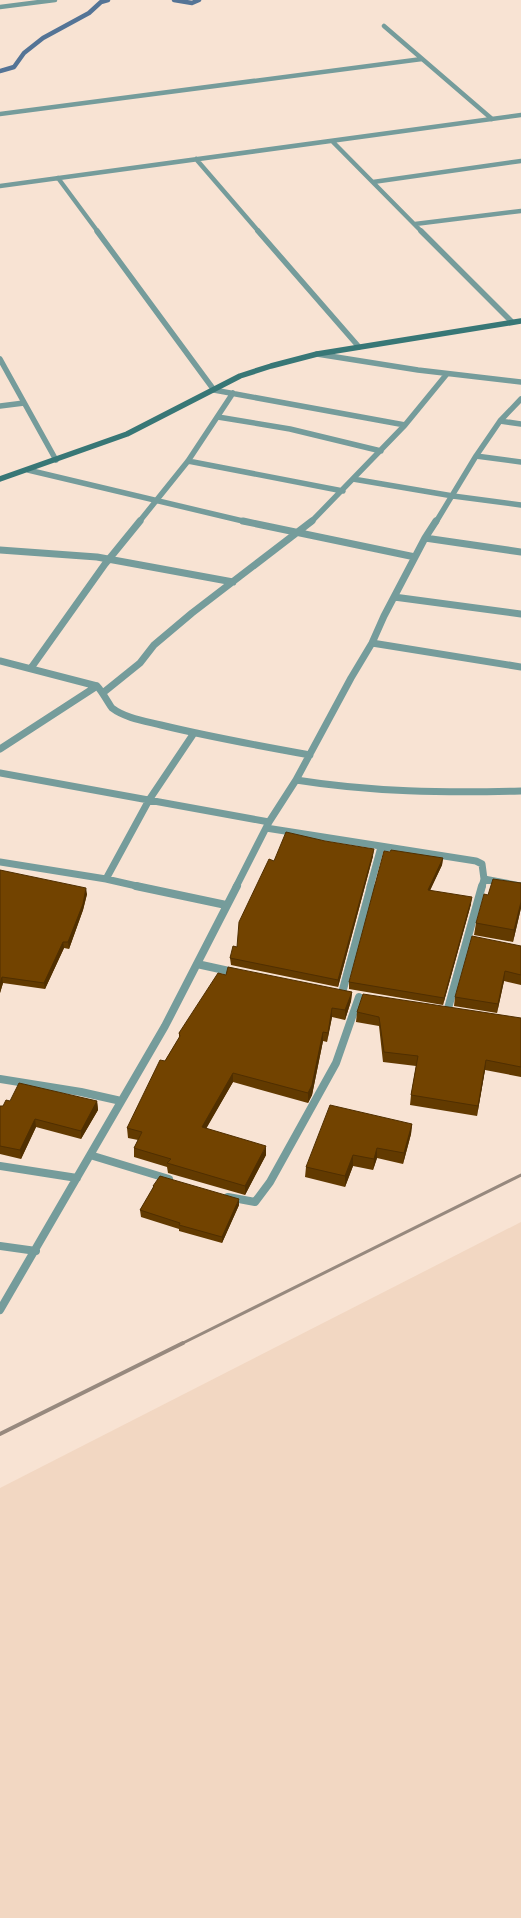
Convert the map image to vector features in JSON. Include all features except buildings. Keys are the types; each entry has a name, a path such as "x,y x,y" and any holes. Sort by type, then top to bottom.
{"main road":[{"path":"0,479 127,434 240,376 271,366 317,354 521,321"}],"street":[{"path":"16,0 20,5"},
{"path":"0,7 55,0"},
{"path":"384,26 492,119"},
{"path":"0,114 422,59"},
{"path":"0,186 521,115"},
{"path":"332,141 512,322"},
{"path":"196,159 359,347"},
{"path":"373,182 521,161"},
{"path":"58,178 214,390 405,425"},
{"path":"415,224 521,211"},
{"path":"317,354 366,364 446,375 521,382"},
{"path":"0,359 56,460"},
{"path":"104,692 140,663 154,645 309,524 343,491 405,425 446,375"},
{"path":"31,668 109,559 153,502 188,461 233,393"},
{"path":"0,1310 36,1251 122,1101 197,964 268,825 296,780 351,678 372,644 394,597 425,538 453,496 476,456 500,421 521,399"},
{"path":"0,406 24,403"},
{"path":"218,417 290,429 381,451"},
{"path":"500,421 521,424"},
{"path":"476,456 521,462"},
{"path":"188,461 343,491"},
{"path":"28,470 153,502 296,534 415,556"},
{"path":"353,479 453,496 521,505"},
{"path":"425,538 521,552"},
{"path":"0,550 109,559 233,582"},
{"path":"394,597 521,614"},
{"path":"372,644 521,667"},
{"path":"0,661 98,686 104,692 110,707 118,712 194,733 310,755"},
{"path":"0,749 98,686"},
{"path":"106,879 149,800 194,733"},
{"path":"0,773 149,800 381,847 423,851 476,861 482,864 484,879 471,939 447,1012"},
{"path":"296,780 326,786 389,790 443,792 521,791"},
{"path":"217,1194 246,1201 257,1201 270,1182 336,1063 363,997 339,993 381,847"},
{"path":"0,862 106,879 226,905"},
{"path":"484,879 521,886"},
{"path":"197,964 243,974"},
{"path":"0,1079 81,1092 122,1101"},
{"path":"90,1155 176,1181"},
{"path":"0,1166 77,1178"},
{"path":"0,1246 36,1251"}],"shaded area":[{"path":"521,1222 521,1918 0,1918 0,1488"}],"waterway":[{"path":"0,71 14,67 24,53 43,38 89,13 101,2 108,0"},
{"path":"174,0 192,3 199,0"}],"railway":[{"path":"181,1344 521,1175"},
{"path":"0,1434 183,1343"}]}
